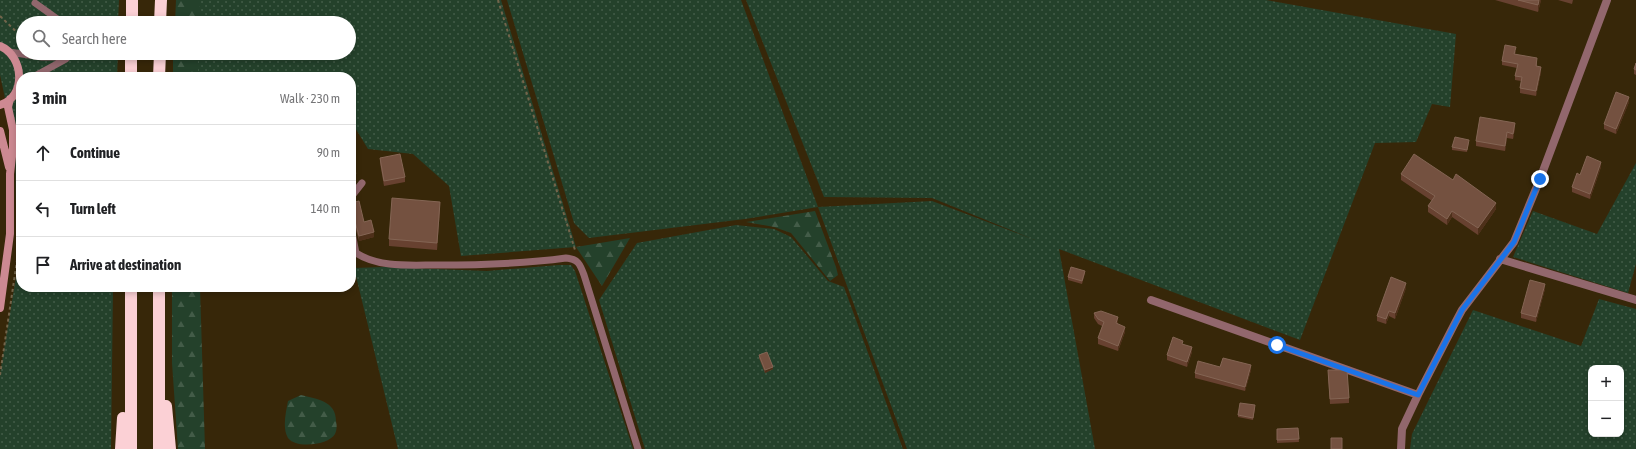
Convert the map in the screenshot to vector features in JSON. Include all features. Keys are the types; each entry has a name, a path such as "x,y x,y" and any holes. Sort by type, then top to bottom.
{"highway":[{"path":"132,0 132,16"},
{"path":"160,0 160,16"},
{"path":"131,60 131,72"},
{"path":"159,72 160,60"},
{"path":"131,292 131,449"},
{"path":"159,292 159,449"},
{"path":"121,449 130,327"},
{"path":"159,329 170,449"}],"main road":[{"path":"3,47 19,72"},
{"path":"0,308 10,234 10,174 13,148 13,130 8,107 16,89"},
{"path":"0,105 12,96"},
{"path":"0,131 10,174"}],"street":[{"path":"1402,449 1402,429 1462,310 1514,242 1540,179 1607,0"},
{"path":"1500,259 1636,300"},
{"path":"1151,300 1418,395"}],"lane":[{"path":"36,3 54,16"},
{"path":"3,47 16,50"},
{"path":"41,72 60,60"},
{"path":"12,96 16,92"},
{"path":"356,191 362,183"},
{"path":"356,253 372,261 405,264 499,265 566,258 575,259 580,264 638,449"}],"path":[{"path":"498,0 572,243 580,264"},
{"path":"0,16 16,31"}],"green space":[{"path":"0,0 119,0 118,16 16,16 16,60 118,60 117,72 16,72 16,208 15,144 0,75"},
{"path":"176,0 200,0 200,16 175,16"},
{"path":"200,0 501,0 576,247 461,256 449,186 413,154 368,149 356,129 356,72 198,72 198,60 356,60 356,16 200,16"},
{"path":"507,0 741,0 818,207 745,219 589,238 574,223"},
{"path":"746,0 1266,0 1456,34 1450,107 1432,104 1416,142 1375,143 1300,340 1059,249 1095,449 907,449 818,207 932,201 1035,240 932,198 824,197"},
{"path":"173,60 198,60 198,72 173,72"},
{"path":"1636,163 1636,264 1628,293 1513,257 1533,211 1597,234"},
{"path":"815,211 838,275 830,281 791,233 774,227 746,222"},
{"path":"736,225 774,229 791,237 828,281 844,287 903,449 645,449 599,300 637,243"},
{"path":"630,238 602,286 576,247"},
{"path":"571,265 575,271 633,449 398,449 356,276 356,268 384,267 487,271"},
{"path":"16,277 16,292 113,292 111,449 0,449 0,373"},
{"path":"172,292 200,292 205,449 178,449 172,363"},
{"path":"1599,299 1636,309 1636,449 1410,449 1412,434 1473,310 1581,346"},
{"path":"301,395 324,402 333,409 337,428 332,438 320,443 298,444 288,438 285,425 288,401"}],"building":[{"path":"1518,0 1539,0 1538,5"},
{"path":"1505,45 1516,47 1514,54 1537,58 1536,66 1541,67 1536,91 1520,88 1522,77 1515,76 1518,64 1502,61"},
{"path":"1616,92 1629,97 1616,129 1604,124"},
{"path":"1480,117 1515,123 1513,134 1507,132 1505,146 1476,141"},
{"path":"1455,137 1469,140 1467,150 1452,147"},
{"path":"400,154 405,177 384,181 380,158"},
{"path":"1414,154 1453,180 1456,174 1496,203 1478,228 1452,211 1447,219 1428,206 1435,196 1401,174"},
{"path":"1587,156 1601,162 1590,194 1572,187 1577,173 1580,175"},
{"path":"392,198 440,202 437,243 389,239"},
{"path":"359,201 364,222 371,220 374,232 359,236 356,225 356,202"},
{"path":"1071,267 1085,271 1082,281 1068,277"},
{"path":"1391,277 1406,283 1395,313 1389,311 1386,319 1377,316"},
{"path":"1530,280 1545,284 1536,317 1521,313"},
{"path":"1101,311 1118,317 1116,323 1125,327 1118,346 1098,338 1104,322 1098,319 1094,313"},
{"path":"1173,337 1183,341 1182,344 1192,347 1187,362 1167,355"},
{"path":"767,352 773,367 765,370 759,355"},
{"path":"1223,358 1251,365 1245,387 1195,373 1198,361 1220,367"},
{"path":"1328,370 1347,370 1349,398 1330,399"},
{"path":"1240,403 1255,405 1253,418 1238,415"},
{"path":"1298,428 1299,439 1277,440 1277,429"},
{"path":"1331,438 1342,438 1342,449 1331,449"}],"route":[{"path":"1277,345 1418,395 1462,310 1514,242 1540,179"}]}
